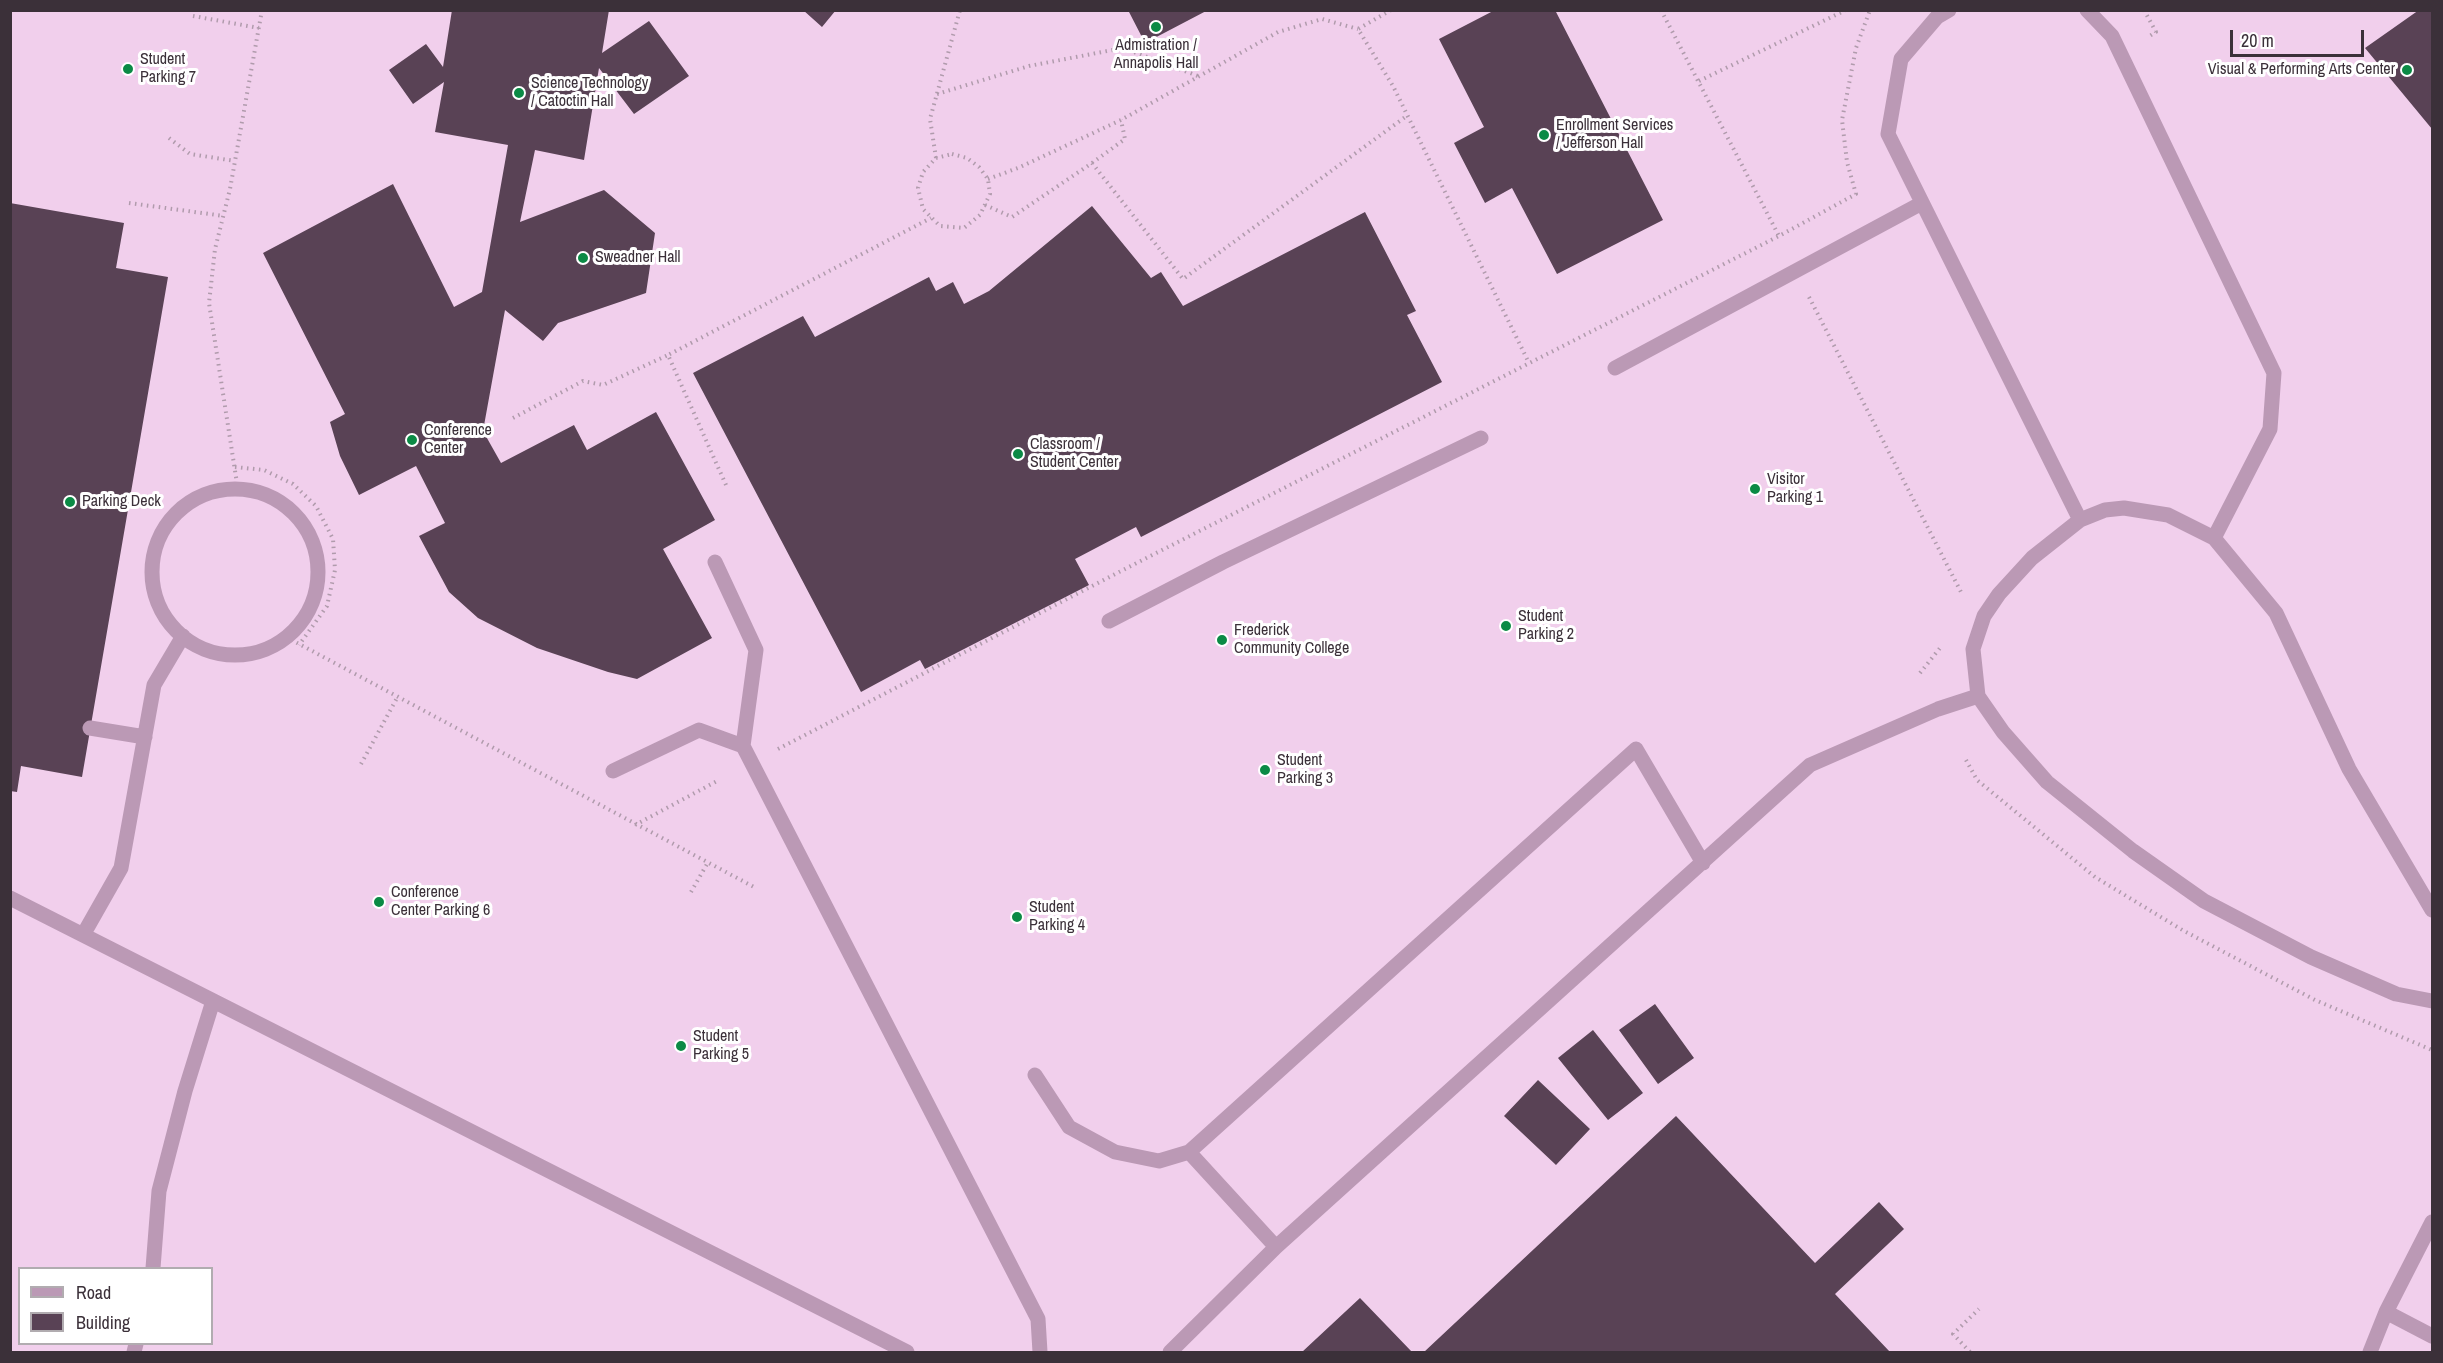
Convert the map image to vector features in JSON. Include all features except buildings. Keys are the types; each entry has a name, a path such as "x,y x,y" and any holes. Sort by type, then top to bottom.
{"lane":[{"path":"1949,10 1937,16 1901,59 1888,134 2080,520"},
{"path":"2087,10 2112,36 2274,373 2270,429 2214,538"},
{"path":"1615,368 1922,203"},
{"path":"1109,621 1275,537 1481,438"},
{"path":"221,489 238,490 250,490 278,500 300,519 314,545 318,574 313,602 292,641 248,655 219,654 192,644 170,624 155,599 151,570 157,542 171,517 194,499 221,489"},
{"path":"2433,910 2349,769 2276,613 2214,538 2168,515 2124,508 2104,510 2080,520 2032,558 1999,594 1984,616 1973,649 1978,696 2003,732 2047,782 2133,851 2204,901 2311,957 2396,994 2433,1001"},
{"path":"715,562 756,650 743,746 1038,1318 1040,1353"},
{"path":"83,935 121,868 154,685 183,636"},
{"path":"1170,1353 1276,1247 1810,765 1938,709 1978,696"},
{"path":"90,728 145,737"},
{"path":"614,771 699,730 743,746"},
{"path":"1035,1075 1069,1127 1115,1152 1159,1161 1189,1152 1636,749 1703,863"},
{"path":"10,898 907,1353"},
{"path":"153,1267 159,1191 185,1091 213,1001"},
{"path":"1189,1152 1276,1247"},
{"path":"2370,1353 2386,1312 2433,1222"},
{"path":"2386,1312 2433,1336"}],"path":[{"path":"238,490 208,303 215,249 224,216 262,10"},
{"path":"936,158 930,119 960,10"},
{"path":"1358,29 1391,10"},
{"path":"1661,10 1779,236"},
{"path":"1699,81 1846,10"},
{"path":"775,751 1119,572 1779,236 1856,194 1847,162 1842,120 1856,48 1870,10"},
{"path":"193,16 259,28"},
{"path":"988,179 1018,168 1121,120 1278,33 1322,19 1358,29 1394,86 1529,363"},
{"path":"937,94 1029,66 1123,48 1199,77"},
{"path":"1092,163 1183,279 1408,115"},
{"path":"985,205 1012,217 1125,140 1121,120"},
{"path":"169,138 190,154 235,160"},
{"path":"952,154 967,158 979,167 988,179 990,194 985,205 980,215 964,228 940,226 923,209 918,188 923,172 936,158 952,154"},
{"path":"129,203 224,216"},
{"path":"513,418 583,381 603,385 668,355 931,218"},
{"path":"1804,288 1962,592 1960,600"},
{"path":"668,355 726,485"},
{"path":"235,467 264,470 293,484 316,506 333,539 335,570 327,606 292,641 754,887"},
{"path":"1920,673 1942,646"},
{"path":"360,764 397,698"},
{"path":"635,825 719,780"},
{"path":"691,892 707,864"},
{"path":"1970,1353 1953,1334 1978,1309"}],"shaded area":[{"name":"Frederick Community College","path":"10,11 2432,11 2432,1352 11,1352"}],"place":[{"name":"Admistration / Annapolis Hall","path":"1156,27"},
{"name":"Student Parking 7","path":"128,69"},
{"name":"Visual & Performing Arts Center","path":"2407,70"},
{"name":"Science Technology / Catoctin Hall","path":"519,93"},
{"name":"Enrollment Services / Jefferson Hall","path":"1544,135"},
{"name":"Sweadner Hall","path":"583,258"},
{"name":"Conference Center","path":"412,440"},
{"name":"Classroom / Student Center","path":"1018,454"},
{"name":"Visitor Parking 1","path":"1755,489"},
{"name":"Parking Deck","path":"70,502"},
{"name":"Student Parking 2","path":"1506,626"},
{"name":"Frederick Community College","path":"1222,640"},
{"name":"Student Parking 3","path":"1265,770"},
{"name":"Conference Center Parking 6","path":"379,902"},
{"name":"Student Parking 4","path":"1017,917"},
{"name":"Student Parking 5","path":"681,1046"}]}
